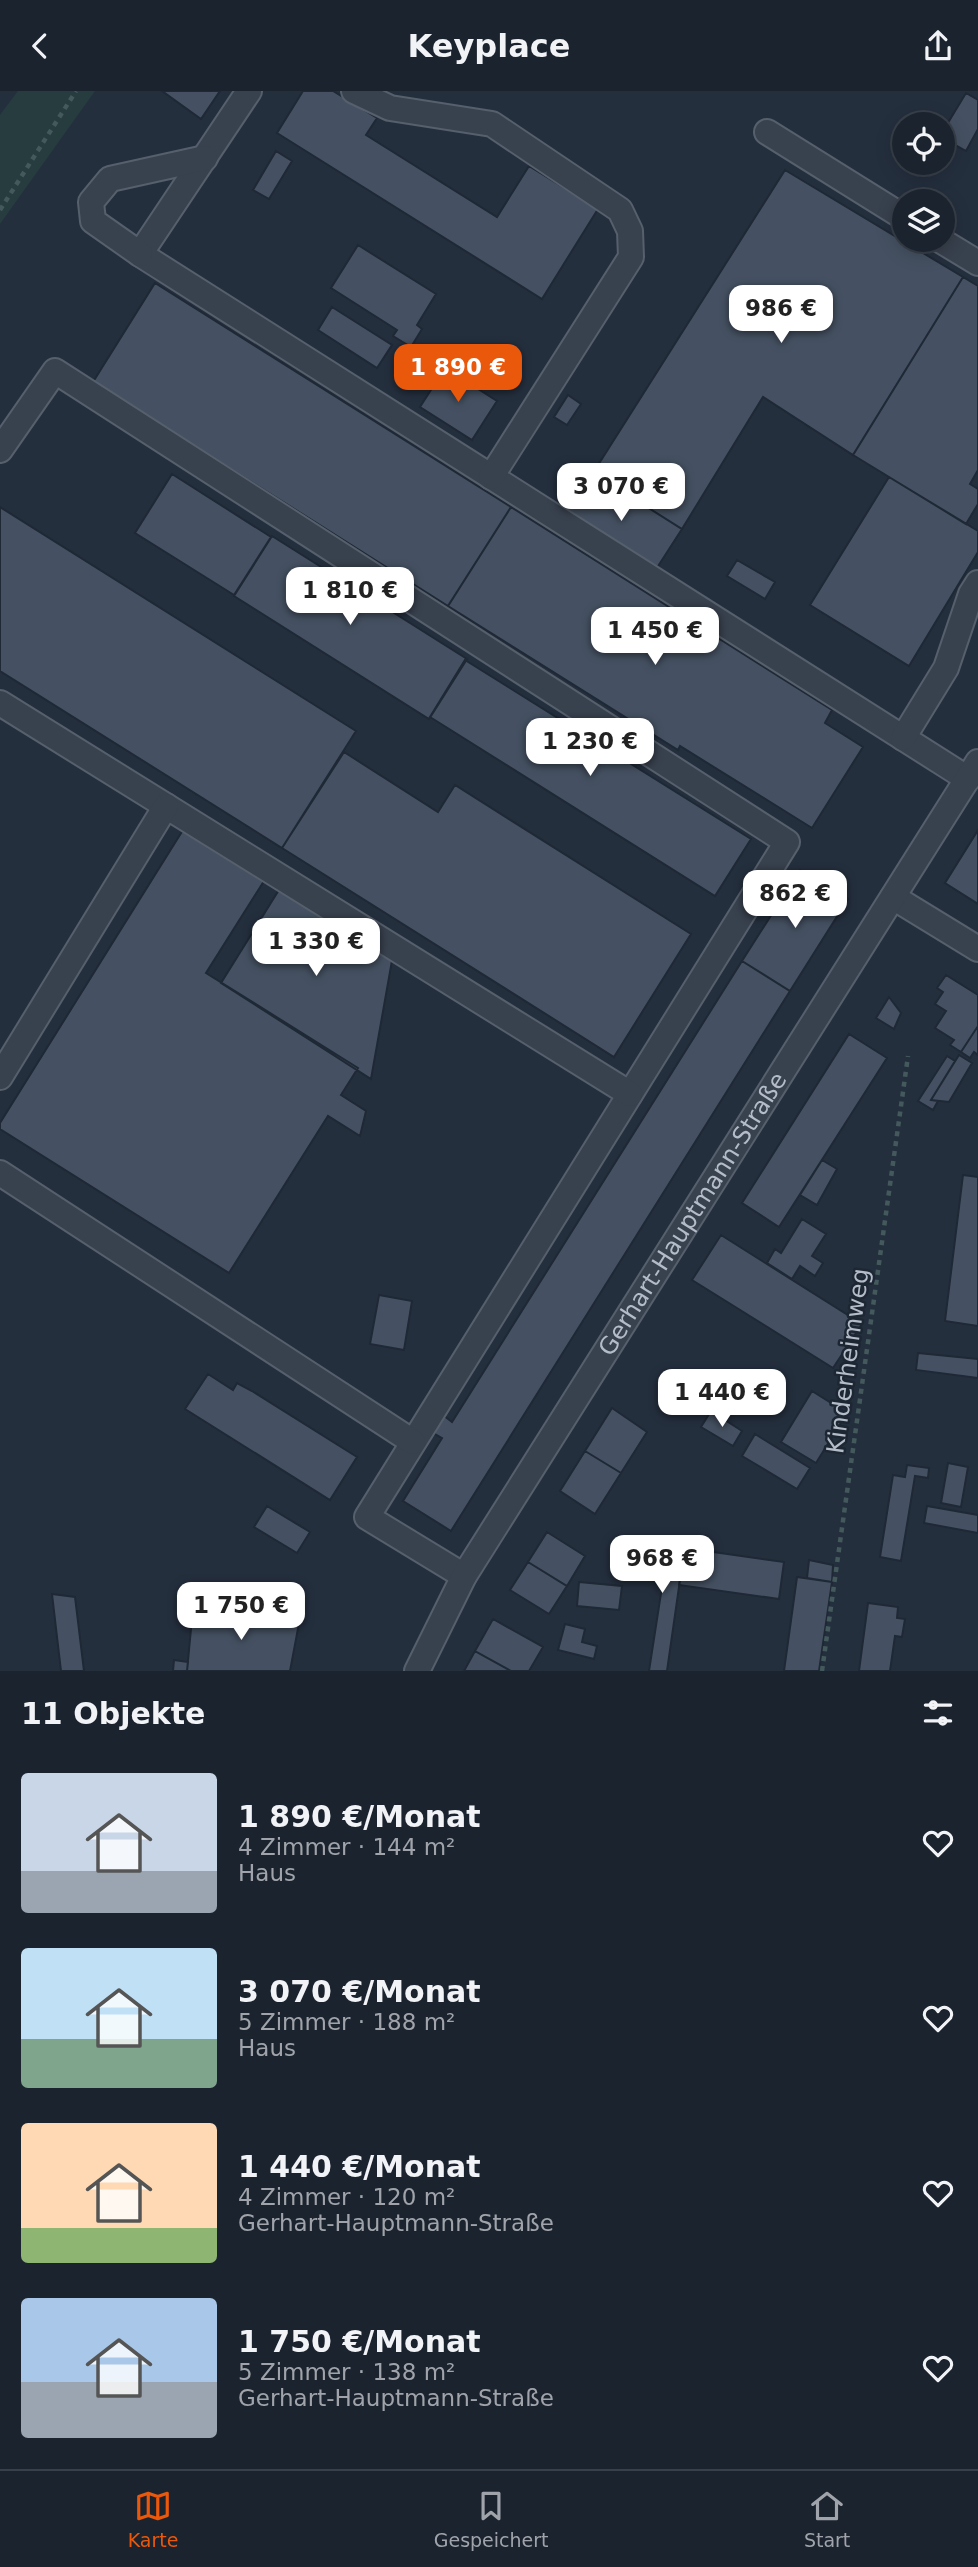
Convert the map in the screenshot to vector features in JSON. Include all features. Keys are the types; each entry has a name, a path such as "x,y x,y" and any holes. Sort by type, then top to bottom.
{"street":[{"path":"140,254 249,91"},
{"path":"354,91 390,109 492,124 620,209 630,231 631,257 491,477"},
{"path":"766,132 892,210"},
{"path":"205,157 110,179 91,202 93,221 140,254 903,738 973,770"},
{"path":"955,249 978,263"},
{"path":"0,450 55,371 787,842 367,1517 464,1576"},
{"path":"903,738 946,668 971,594 978,583"},
{"path":"0,703 630,1094"},
{"name":"Gerhart-Hauptmann-Straße","path":"417,1671 464,1576 973,770"},
{"path":"0,1077 166,806"},
{"path":"893,897 978,949"},
{"path":"0,1173 414,1442"}],"path":[{"path":"0,210 76,91"},
{"name":"Kinderheimweg","path":"822,1671 908,1056"}],"green space":[{"path":"18,91 95,91 0,224 0,115"}],"building":[{"path":"162,91 220,91 201,119"},
{"path":"303,91 333,91 377,118 366,135 497,217 529,166 598,209 542,299 277,133"},
{"path":"966,93 978,100 978,129 966,151 955,145 954,112"},
{"path":"276,151 292,161 269,199 253,190"},
{"path":"785,170 892,234 892,252 921,252 963,277 853,455 763,397 682,529 593,473"},
{"path":"358,245 436,294 417,325 422,329 411,347 393,336 397,330 331,288"},
{"path":"963,277 978,286 978,470 970,484 978,489 978,504 966,524 853,455"},
{"path":"155,283 511,507 448,606 93,382"},
{"path":"332,307 392,345 377,368 318,330"},
{"path":"445,368 497,401 472,440 420,407"},
{"path":"568,395 581,404 567,425 554,417"},
{"path":"593,473 682,529 653,574 558,514 575,487 582,491"},
{"path":"172,474 271,537 234,595 135,533"},
{"path":"889,477 978,531 978,552 909,666 810,605"},
{"path":"0,507 356,731 282,848 0,671"},
{"path":"511,507 832,710 825,723 863,747 812,828 680,746 678,750 448,606"},
{"path":"272,536 467,659 429,719 234,596"},
{"path":"737,560 775,582 765,599 727,576"},
{"path":"465,660 751,839 715,896 430,717"},
{"path":"344,752 438,812 455,785 691,934 614,1057 282,848"},
{"path":"183,830 264,881 206,973 358,1068 341,1095 366,1111 360,1136 328,1116 229,1273 0,1129 0,1123"},
{"path":"978,830 978,904 945,883"},
{"path":"800,870 848,899 790,991 742,961"},
{"path":"282,885 393,955 371,1079 221,983"},
{"path":"742,961 790,991 451,1531 403,1501 442,1438 431,1432 443,1415 452,1422"},
{"path":"946,975 978,995 978,1026 961,1052 950,1045 954,1040 935,1028 946,1011 935,1004 943,992 937,988"},
{"path":"889,997 901,1013 894,1029 876,1018"},
{"path":"978,1026 978,1055 974,1052 970,1058 961,1052"},
{"path":"849,1034 887,1058 779,1227 742,1203"},
{"path":"959,1055 972,1063 949,1102 931,1100"},
{"path":"947,1056 955,1061 931,1100 938,1101 933,1110 918,1101"},
{"path":"822,1160 837,1169 817,1205 800,1195"},
{"path":"963,1175 978,1177 978,1326 945,1321"},
{"path":"802,1219 826,1234 812,1256 823,1263 815,1276 800,1266 792,1279 767,1263 775,1249 781,1253"},
{"path":"721,1235 862,1324 833,1368 692,1280"},
{"path":"379,1295 412,1301 404,1350 370,1344"},
{"path":"918,1353 978,1359 978,1378 916,1370"},
{"path":"208,1374 233,1390 237,1383 252,1391 357,1457 330,1500 185,1409"},
{"path":"812,1391 847,1413 816,1463 781,1442"},
{"path":"612,1408 647,1432 621,1473 585,1451"},
{"path":"711,1411 742,1431 733,1446 701,1427"},
{"path":"755,1434 810,1468 797,1489 742,1456"},
{"path":"585,1451 621,1473 595,1514 560,1491"},
{"path":"948,1463 968,1467 961,1507 941,1503"},
{"path":"907,1465 929,1468 928,1478 915,1476 901,1561 880,1557 893,1475 905,1477"},
{"path":"267,1506 310,1532 297,1553 254,1527"},
{"path":"927,1506 978,1515 978,1533 924,1523"},
{"path":"547,1532 585,1556 567,1586 528,1562"},
{"path":"641,1537 671,1540 667,1557 683,1559 667,1671 649,1671 664,1574 635,1571"},
{"path":"685,1548 784,1562 779,1599 679,1585"},
{"path":"809,1560 833,1565 832,1582 807,1578"},
{"path":"528,1562 567,1586 549,1614 510,1590"},
{"path":"797,1577 832,1582 819,1671 784,1671"},
{"path":"579,1582 622,1586 619,1610 577,1606"},
{"path":"52,1594 75,1597 84,1671 61,1671"},
{"path":"868,1603 898,1607 897,1618 905,1619 902,1637 895,1636 890,1671 859,1671"},
{"path":"193,1608 300,1618 290,1671 187,1671"},
{"path":"493,1619 543,1647 529,1671 511,1671 475,1651"},
{"path":"565,1624 585,1629 582,1642 597,1646 594,1659 558,1650"},
{"path":"475,1651 511,1671 464,1671"},
{"path":"174,1660 188,1662 187,1671 173,1671"}]}
